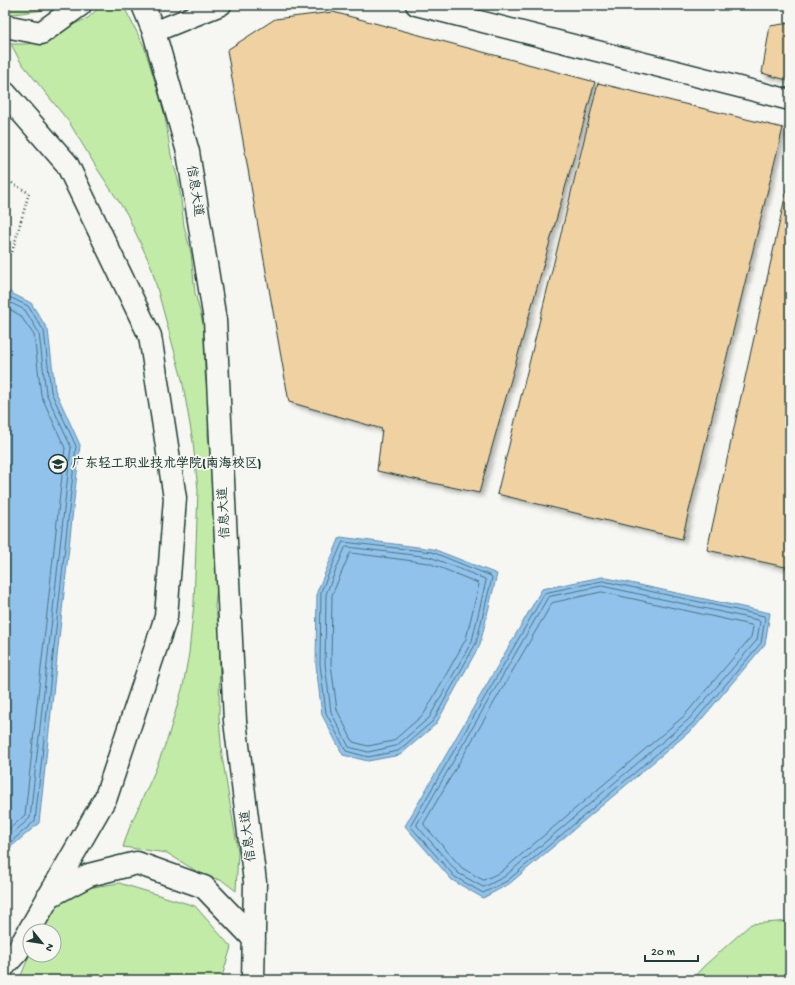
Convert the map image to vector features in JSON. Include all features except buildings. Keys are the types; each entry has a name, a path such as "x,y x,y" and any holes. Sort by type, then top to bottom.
{"main road":[{"path":"5,26 41,33 80,5"},
{"name":"信息大道","path":"143,5 154,32 188,152 215,320 235,720 255,882 253,980"},
{"path":"5,93 67,164 150,336 175,498 166,617 106,798 17,952 5,965"},
{"path":"48,897 90,875 137,863 204,887 254,939"}],"street":[{"path":"154,32 221,5"},
{"path":"416,5 790,100"}],"path":[{"path":"5,179 28,194 12,252"}],"green space":[{"path":"5,5 53,5 44,10 13,14 5,12"},
{"path":"102,5 123,5 144,46 164,111 171,155 179,183 184,226 191,253 195,293 204,327 205,374 209,403 208,435 216,491 214,526 217,551 217,586 215,607 220,632 219,717 222,756 238,851 236,891 223,881 201,874 167,853 123,847 130,826 155,771 168,737 183,686 189,653 194,603 198,490 193,442 182,379 151,266 127,214 69,122 20,61 11,44 46,42 72,25 88,18"},
{"path":"119,883 195,906 231,947 221,980 19,980 26,963 62,963 62,923 42,923 55,893"},
{"path":"790,921 790,980 691,980 704,966 751,924"}],"water":[{"path":"5,290 31,303 48,330 55,390 80,445 39,823 5,852"},
{"path":"340,537 433,549 497,574 480,644 436,724 400,755 368,761 343,755 322,715 316,665 317,592"},
{"path":"602,577 770,613 765,644 695,727 509,884 483,898 452,880 405,826 542,589"}],"place":[{"name":"广东轻工职业技术学院(南海校区)","path":"58,464"}]}
